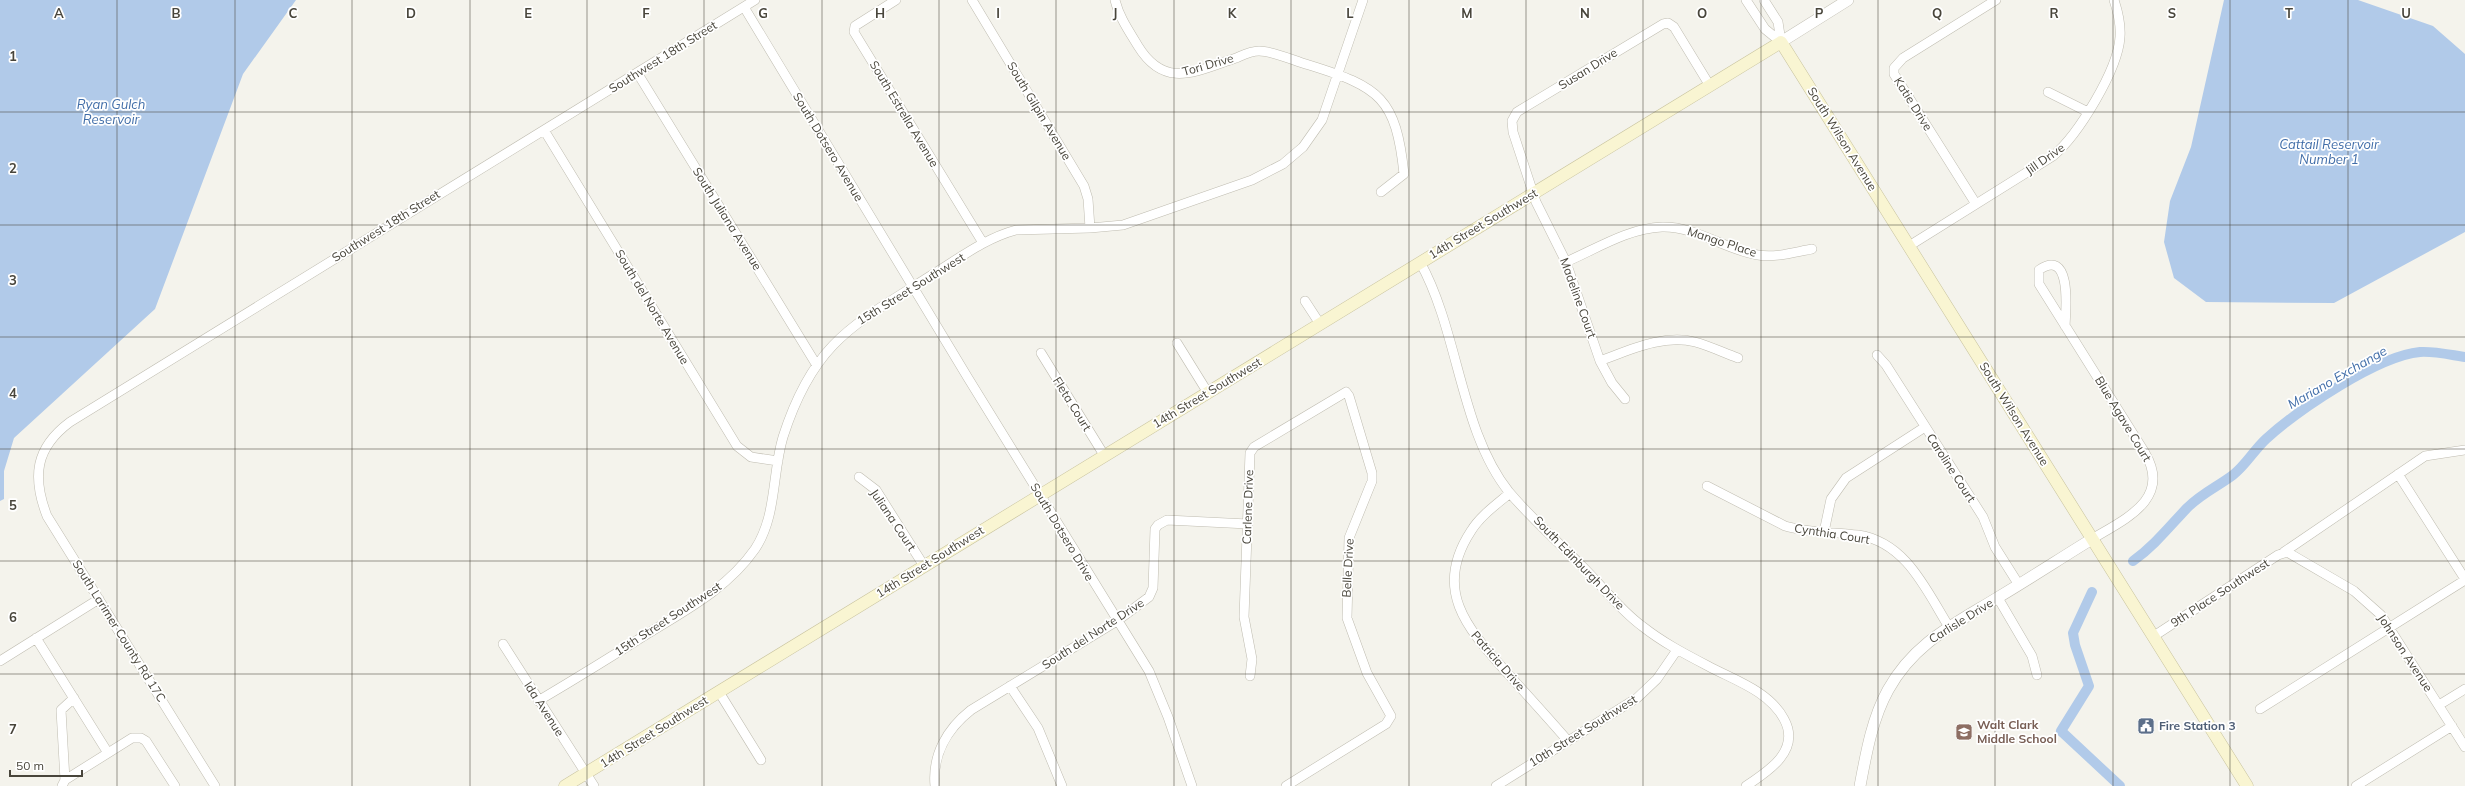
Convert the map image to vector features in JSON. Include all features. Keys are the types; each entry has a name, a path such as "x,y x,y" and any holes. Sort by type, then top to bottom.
{"main road":[{"name":"14th Street Southwest","path":"564,786 1781,42"},
{"name":"South Wilson Avenue","path":"1781,42 2247,786"}],"street":[{"name":"Southwest 18th Street","path":"38,471 42,456 50,441 70,422 544,130 638,74 755,0"},
{"name":"South Estrella Avenue","path":"896,0 855,26 854,32 983,243"},
{"name":"South Gilpin Avenue","path":"972,0 1084,186 1088,199 1090,228"},
{"name":"Tori Drive","path":"1114,0 1120,18 1144,56 1152,65 1166,73 1190,73 1259,51 1338,74 1366,86 1385,105 1393,118 1402,150 1404,174 1381,192"},
{"name":"15th Street Southwest","path":"538,702 710,595 731,577 755,550 765,529 778,461 792,412 802,388 816,364 851,327 983,243 1016,230 1090,228 1123,225 1252,180 1279,166 1303,147 1317,129 1327,108 1363,0"},
{"name":"South Wilson Avenue","path":"1746,0 1765,30 1781,42"},
{"name":"South Wilson Avenue","path":"1764,0 1778,22 1781,42"},
{"name":"14th Street Southwest","path":"1781,42 1848,0"},
{"name":"Katie Drive","path":"1976,204 1894,74 1894,68 1904,58 1996,0"},
{"name":"Jill Drive","path":"1909,246 2053,156 2072,138 2088,112 2112,66 2119,43 2118,14 2114,0"},
{"name":"South Dotsero Avenue","path":"744,7 913,287"},
{"name":"Susan Drive","path":"1533,194 1512,132 1512,121 1514,116 1658,26 1668,23 1674,27 1710,86"},
{"name":"South Juliana Avenue","path":"638,74 816,364"},
{"path":"2048,92 2088,112"},
{"name":"South del Norte Avenue","path":"544,130 737,446 751,457 778,461"},
{"name":"Madeline Court","path":"1533,194 1566,262 1600,361 1612,383 1625,399"},
{"name":"Mango Place","path":"1566,262 1630,234 1662,227 1687,230 1758,255 1774,256 1812,249"},
{"name":"South Edinburgh Drive","path":"1420,262 1436,292 1488,460 1510,493 1636,621 1677,650 1763,695 1784,720 1789,733 1787,746 1782,757 1766,773 1746,786"},
{"name":"Blue Agave Court","path":"2065,326 2065,277 2061,269 2053,265 2045,266 2039,270 2039,284 2065,326 2145,453 2153,474 2152,487 2145,504 2139,510 2092,538"},
{"name":"South Dotsero Drive","path":"913,287 1117,622 1149,671 1168,716 1192,786"},
{"path":"1306,301 1320,324"},
{"path":"1600,361 1649,344 1671,340 1695,342 1738,358"},
{"path":"1177,343 1208,393"},
{"name":"Fleta Court","path":"1041,353 1104,455"},
{"name":"Caroline Court","path":"1877,355 1886,365 1983,517 1995,547 2018,585"},
{"name":"Carlene Drive","path":"1250,676 1252,659 1244,617 1252,449 1340,393 1348,394"},
{"name":"Belle Drive","path":"1286,786 1386,724 1391,716 1367,673 1347,618 1349,538 1372,481 1372,473 1348,394"},
{"path":"1824,532 1831,499 1846,478 1925,427"},
{"name":"9th Place Southwest","path":"2154,636 2285,552 2425,456 2465,450"},
{"name":"South Larimer County Rd 17C","path":"38,471 37,488 47,516 215,786"},
{"path":"2260,709 2391,628 2465,580 2398,474"},
{"name":"Juliana Court","path":"859,477 876,490 924,566"},
{"name":"Cynthia Court","path":"1707,486 1786,526 1859,536 1875,540 1898,554 1916,572 1949,626"},
{"name":"Patricia Drive","path":"1510,493 1477,523 1462,547 1455,578 1457,603 1474,635 1568,741"},
{"name":"South del Norte Drive","path":"935,786 934,767 937,756 951,729 971,710 1117,622 1151,594 1156,529 1158,525 1167,520 1248,524"},
{"name":"Carlisle Drive","path":"1860,786 1869,742 1888,691 1911,656 1949,626 1998,598 2092,538"},
{"name":"Johnson Avenue","path":"2285,552 2354,591 2381,615 2391,628 2465,747"},
{"path":"1998,598 2032,656 2037,675"},
{"path":"0,661 99,599"},
{"path":"36,638 108,753"},
{"name":"Ida Avenue","path":"503,644 538,702 594,786"},
{"name":"10th Street Southwest","path":"1496,786 1637,698 1657,679 1677,650"},
{"path":"1010,686 1038,728 1062,786"},
{"path":"2439,705 2465,689"},
{"path":"719,692 761,760"},
{"path":"63,783 61,710 74,698"},
{"path":"2356,786 2452,726"},
{"path":"63,783 132,738 141,738 146,741 175,786"}],"water":[{"name":"Ryan Gulch Reservoir","path":"0,0 296,0 243,74 155,309 14,438 4,471 4,499 0,501"},
{"name":"Cattail Reservoir Number 1","path":"2224,0 2358,0 2433,26 2465,54 2465,232 2334,303 2206,302 2174,278 2164,242 2170,201 2191,147"}],"waterway":[{"name":"Mariano Exchange","path":"2133,561 2155,543 2187,508 2204,494 2238,471 2266,439 2280,427 2339,386 2382,363 2402,356 2425,352 2465,357"},
{"name":"Mariano Exchange","path":"2092,592 2073,633 2075,645 2089,686 2061,731 2120,786"}],"place":[{"name":"Fire Station 3","path":"2146,726"},
{"name":"Walt Clark Middle School","path":"1964,732"}]}
